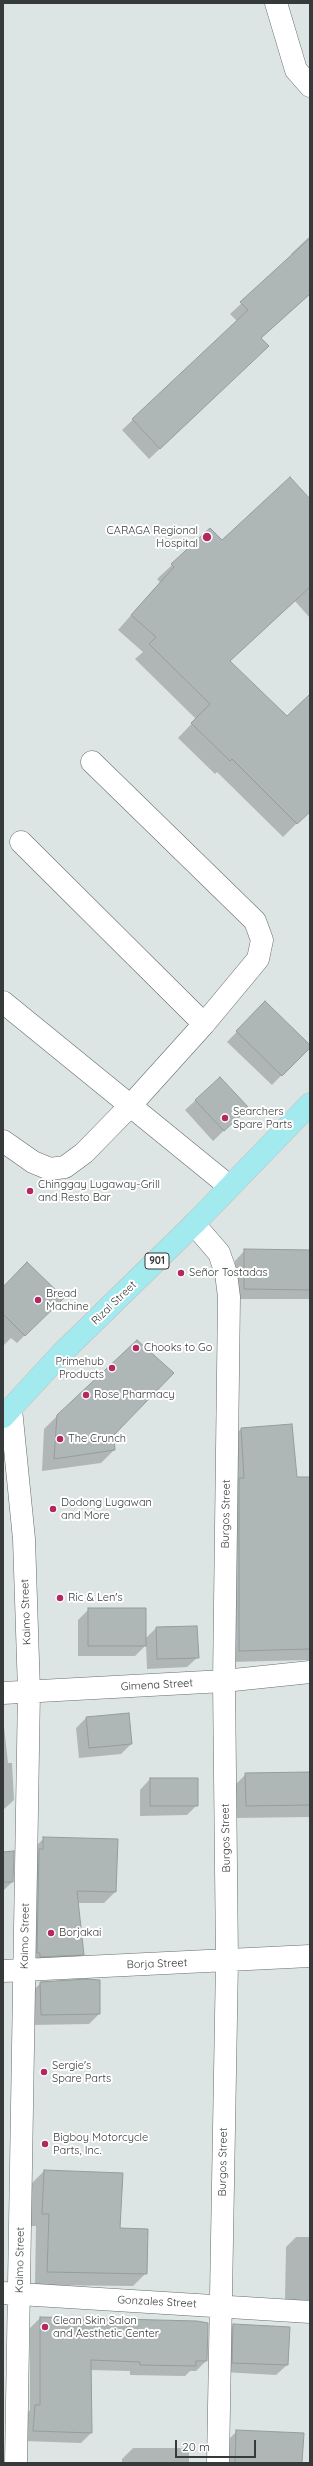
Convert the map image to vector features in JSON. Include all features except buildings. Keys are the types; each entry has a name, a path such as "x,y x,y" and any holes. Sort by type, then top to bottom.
{"main road":[{"name":"Rizal Street","path":"7,1413 62,1354 194,1224 229,1186 310,1104"}],"street":[{"path":"276,3 288,49 296,70 310,86"},
{"path":"3,1141 33,1162 50,1169 65,1167 84,1152 130,1106 204,1024 258,959 262,940 255,921 92,762"},
{"path":"21,842 204,1024"},
{"path":"3,1002 229,1186"},
{"name":"Burgos Street","path":"194,1224 219,1253 226,1273 229,1298 224,1681 227,1961 218,2463"},
{"name":"Kaimo Street","path":"7,1413 24,1539 29,1691 25,1970 11,2294 16,2463"},
{"name":"Gimena Street","path":"3,1693 224,1681 310,1672"},
{"name":"Borja Street","path":"3,1971 310,1956"},
{"name":"Gonzales Street","path":"11,2294 310,2312"}],"place":[{"name":"CARAGA Regional Hospital","path":"207,537"},
{"name":"Searchers Spare Parts","path":"225,1118"},
{"name":"Chinggay Lugaway-Grill and Resto Bar","path":"30,1191"},
{"name":"Señor Tostadas","path":"181,1273"},
{"name":"Bread Machine","path":"38,1300"},
{"name":"Chooks to Go","path":"136,1348"},
{"name":"Primehub Products","path":"112,1368"},
{"name":"Rose Pharmacy","path":"86,1395"},
{"name":"The Crunch","path":"60,1439"},
{"name":"Dodong Lugawan and More","path":"53,1509"},
{"name":"Ric & Len's","path":"60,1598"},
{"name":"Borjakai","path":"51,1933"},
{"name":"Sergie's Spare Parts","path":"44,2072"},
{"name":"Bigboy Motorcycle Parts, Inc.","path":"45,2144"},
{"name":"Clean Skin Salon and Aesthetic Center","path":"45,2327"}]}
